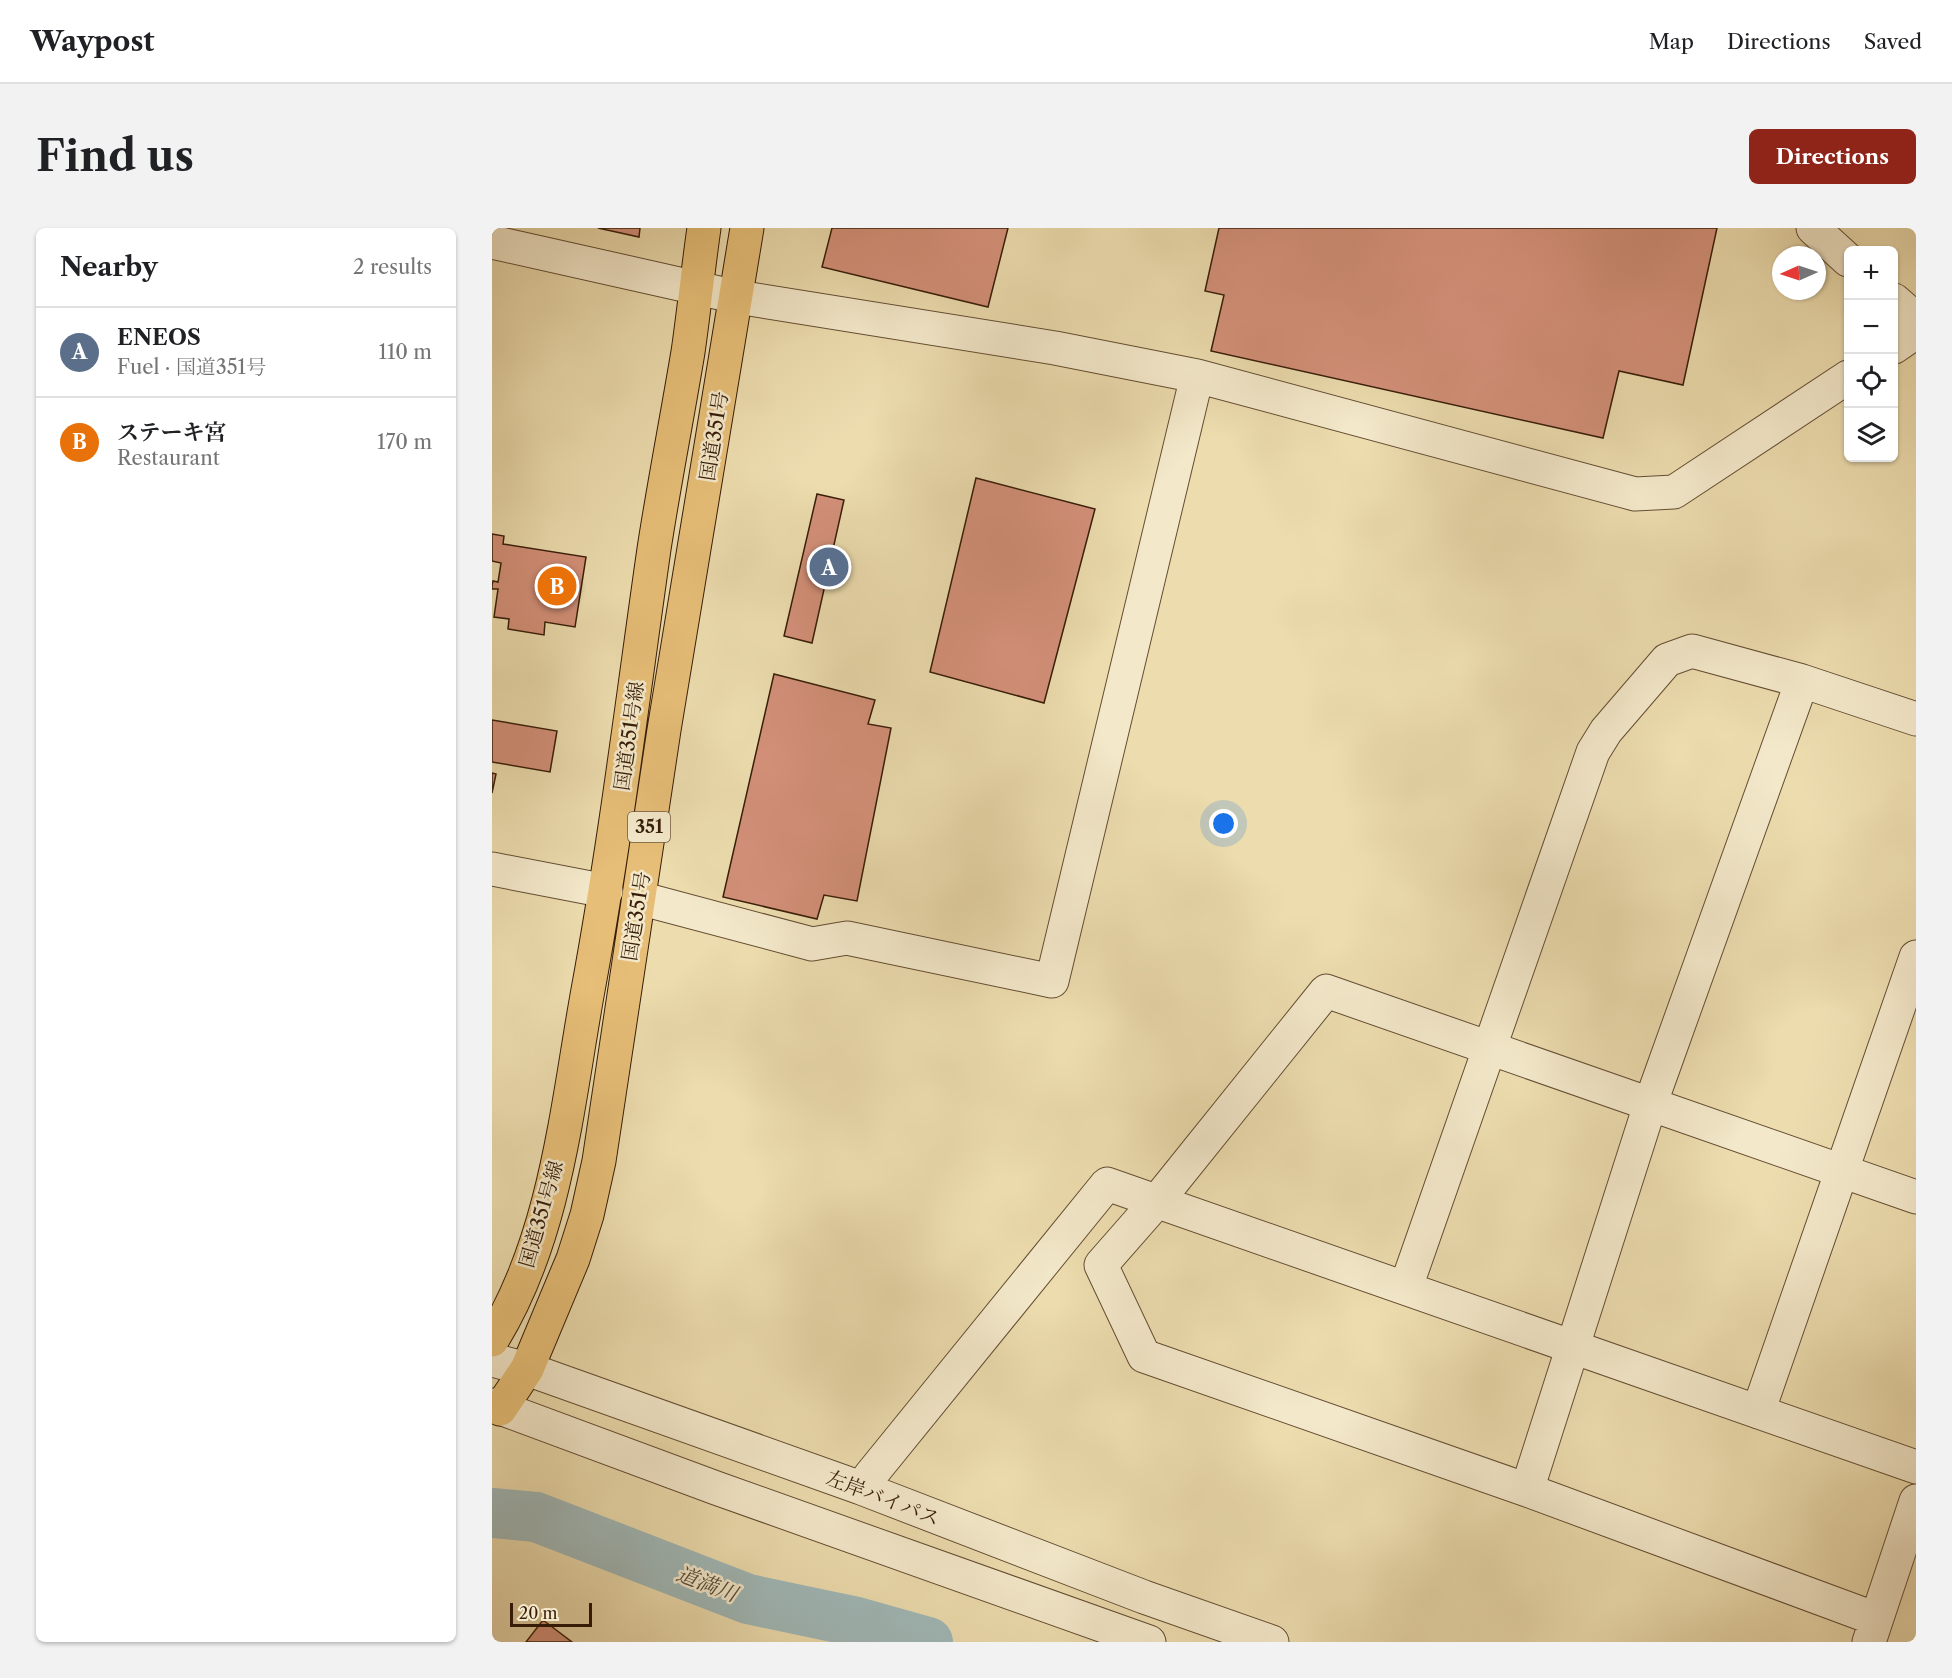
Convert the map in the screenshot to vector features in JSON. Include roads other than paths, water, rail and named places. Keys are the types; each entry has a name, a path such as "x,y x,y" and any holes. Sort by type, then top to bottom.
{"highway":[{"name":"国道351号線","path":"492,1340 509,1313 534,1249 553,1178 606,891 655,548 688,350 704,228"},
{"name":"国道351号","path":"496,1407 528,1369 573,1259 587,1215 599,1161 664,730 747,228"}],"street":[{"path":"1813,228 1844,256"},
{"path":"492,242 737,297 1055,348 1197,376 1635,494 1674,492 1844,379"},
{"path":"1898,304 1916,319"},
{"path":"1898,344 1916,332"},
{"path":"639,898 812,944 847,938 1052,981 1197,376"},
{"path":"1406,1287 1593,752 1614,722 1667,660 1692,651 1802,681 1916,718"},
{"path":"1527,1490 1570,1348 1651,1102 1802,681"},
{"path":"492,869 606,891"},
{"path":"1758,1412 1916,957"},
{"path":"1916,1197 1651,1102 1490,1049 1326,991 1158,1200 1101,1265 1144,1356 1527,1490 1873,1631 1916,1501"},
{"path":"870,1476 1107,1184 1131,1195 1158,1200 1406,1287 1570,1348 1916,1467"},
{"name":"左岸バイパス","path":"492,1360 528,1369 861,1488 1133,1593 1272,1642"},
{"path":"496,1407 1149,1642"}],"waterway":[{"name":"道満川","path":"492,1513 536,1517 748,1599 857,1622 928,1642"}],"place":[{"name":"ENEOS","path":"829,567"},
{"name":"ステーキ宮","path":"557,586"}]}
